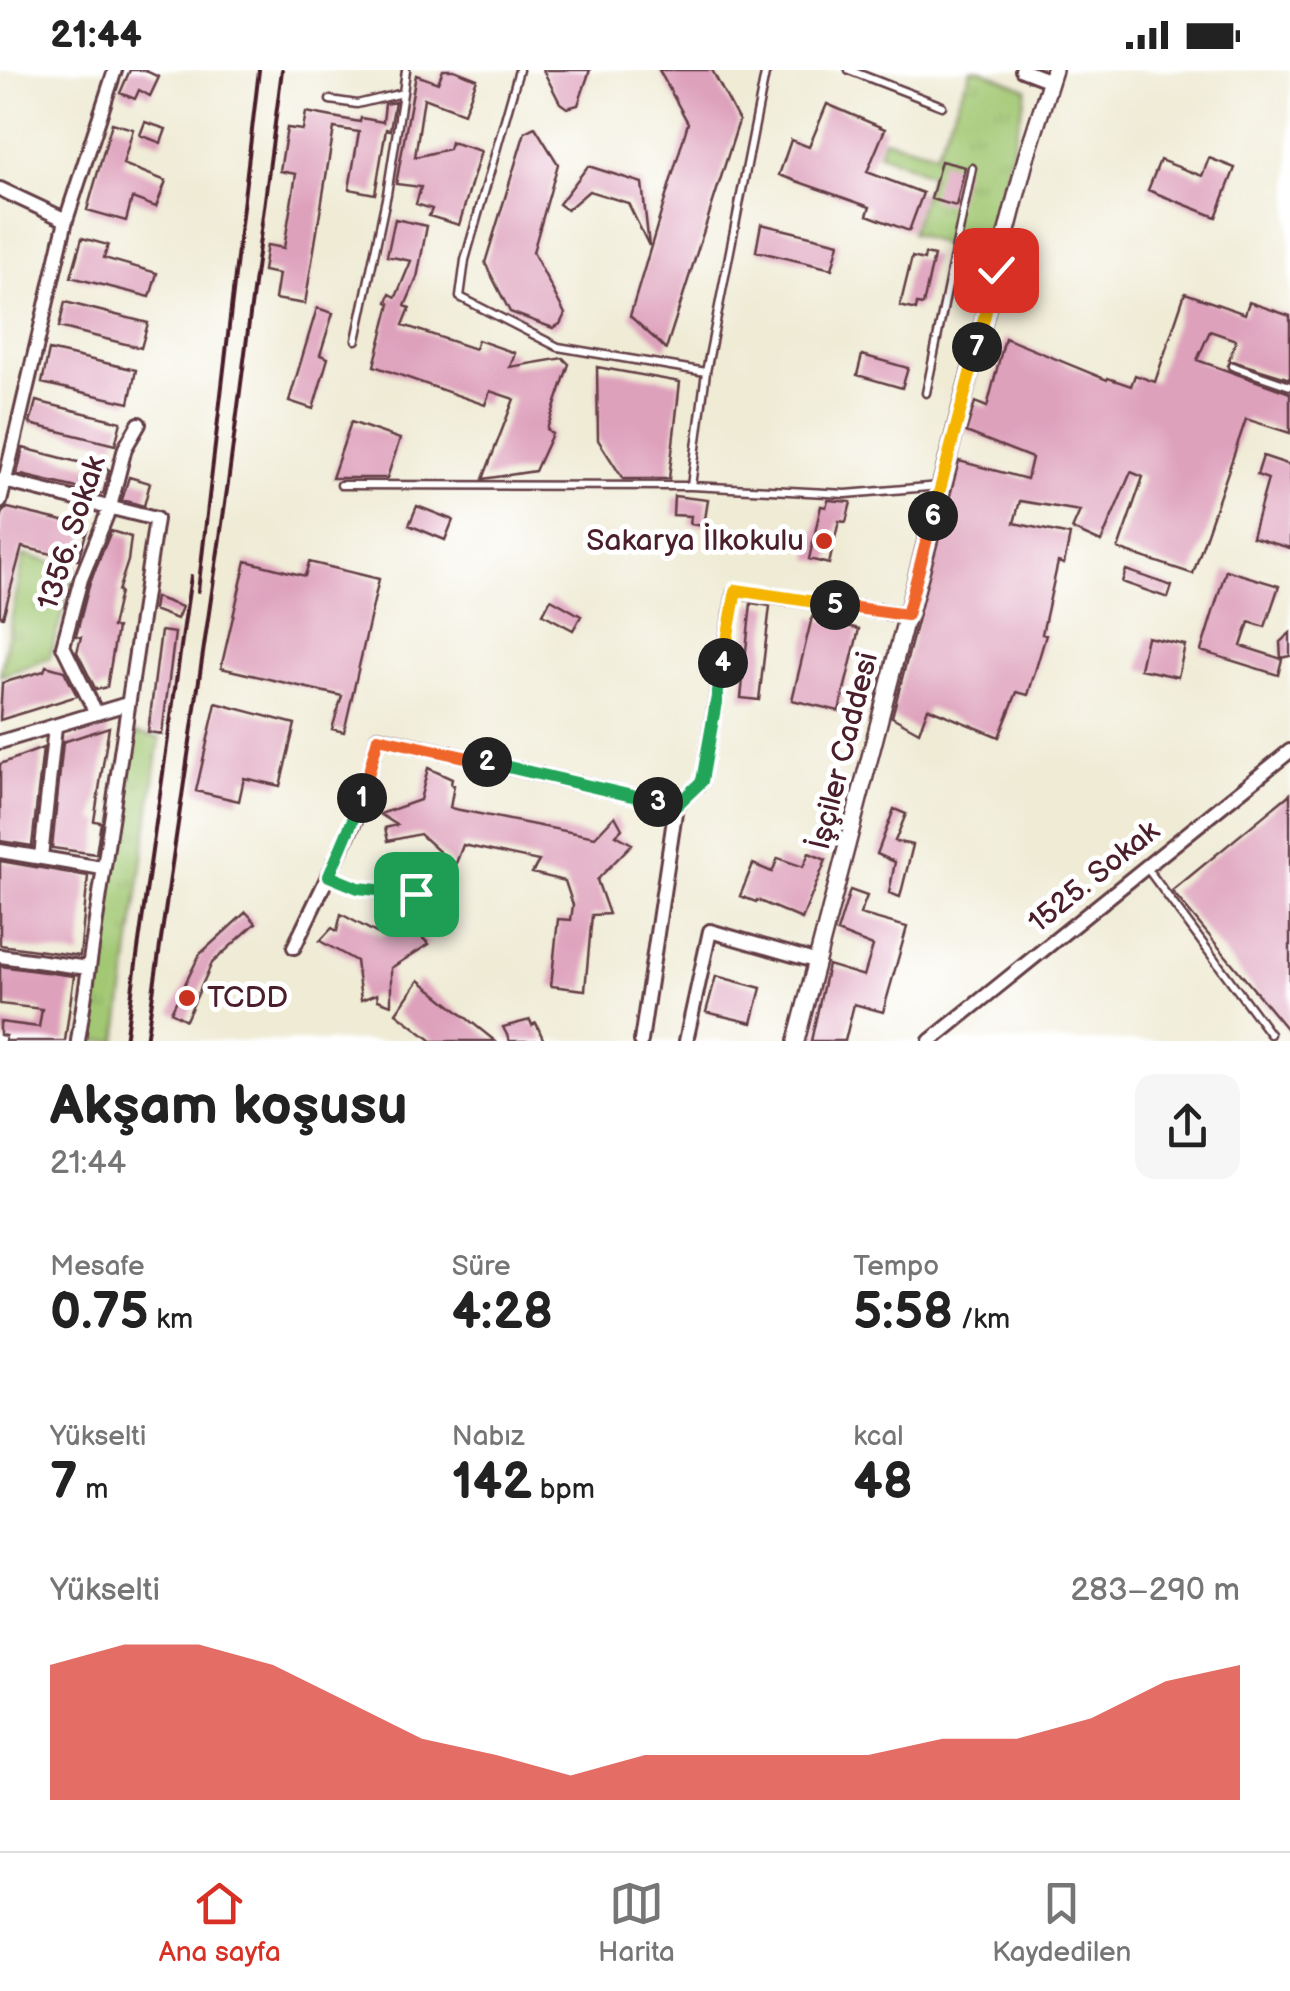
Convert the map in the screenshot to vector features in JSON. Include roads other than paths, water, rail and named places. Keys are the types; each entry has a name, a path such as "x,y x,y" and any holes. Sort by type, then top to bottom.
{"street":[{"path":"0,502 66,220 115,70"},
{"path":"1022,70 1052,75"},
{"name":"İşçiler Caddesi","path":"796,1041 996,270 1052,75"},
{"path":"0,189 66,220"},
{"name":"1356. Sokak","path":"96,713 63,646 81,578 110,507 125,448 139,424"},
{"path":"3,480 156,518 78,1041"},
{"path":"641,1041 676,806 702,781 736,590 907,615"},
{"path":"0,742 127,704"},
{"path":"41,857 55,727"},
{"path":"294,948 358,814 378,738 676,806"},
{"name":"1525. Sokak","path":"930,1041 1290,751"},
{"path":"0,851 102,868"},
{"path":"686,1041 710,931 818,962"},
{"path":"0,956 88,968"}],"lane":[{"path":"356,340 387,194 406,70"},
{"path":"519,70 466,260 460,297 558,347 706,372"},
{"path":"691,486 706,372 768,70"},
{"path":"849,70 942,106"},
{"path":"330,100 357,104 403,93"},
{"path":"926,393 972,168"},
{"path":"953,260 996,270"},
{"path":"1232,366 1290,386"},
{"path":"342,486 691,486 846,494 941,486"},
{"path":"1146,867 1270,1034"},
{"path":"329,876 358,888 416,894"}],"railway":[{"path":"198,591 259,70"},
{"path":"146,1041 228,483 282,70"},
{"path":"125,1041 191,576"}],"place":[{"name":"Sakarya İlkokulu","path":"824,541"},
{"name":"TCDD","path":"187,998"}]}
